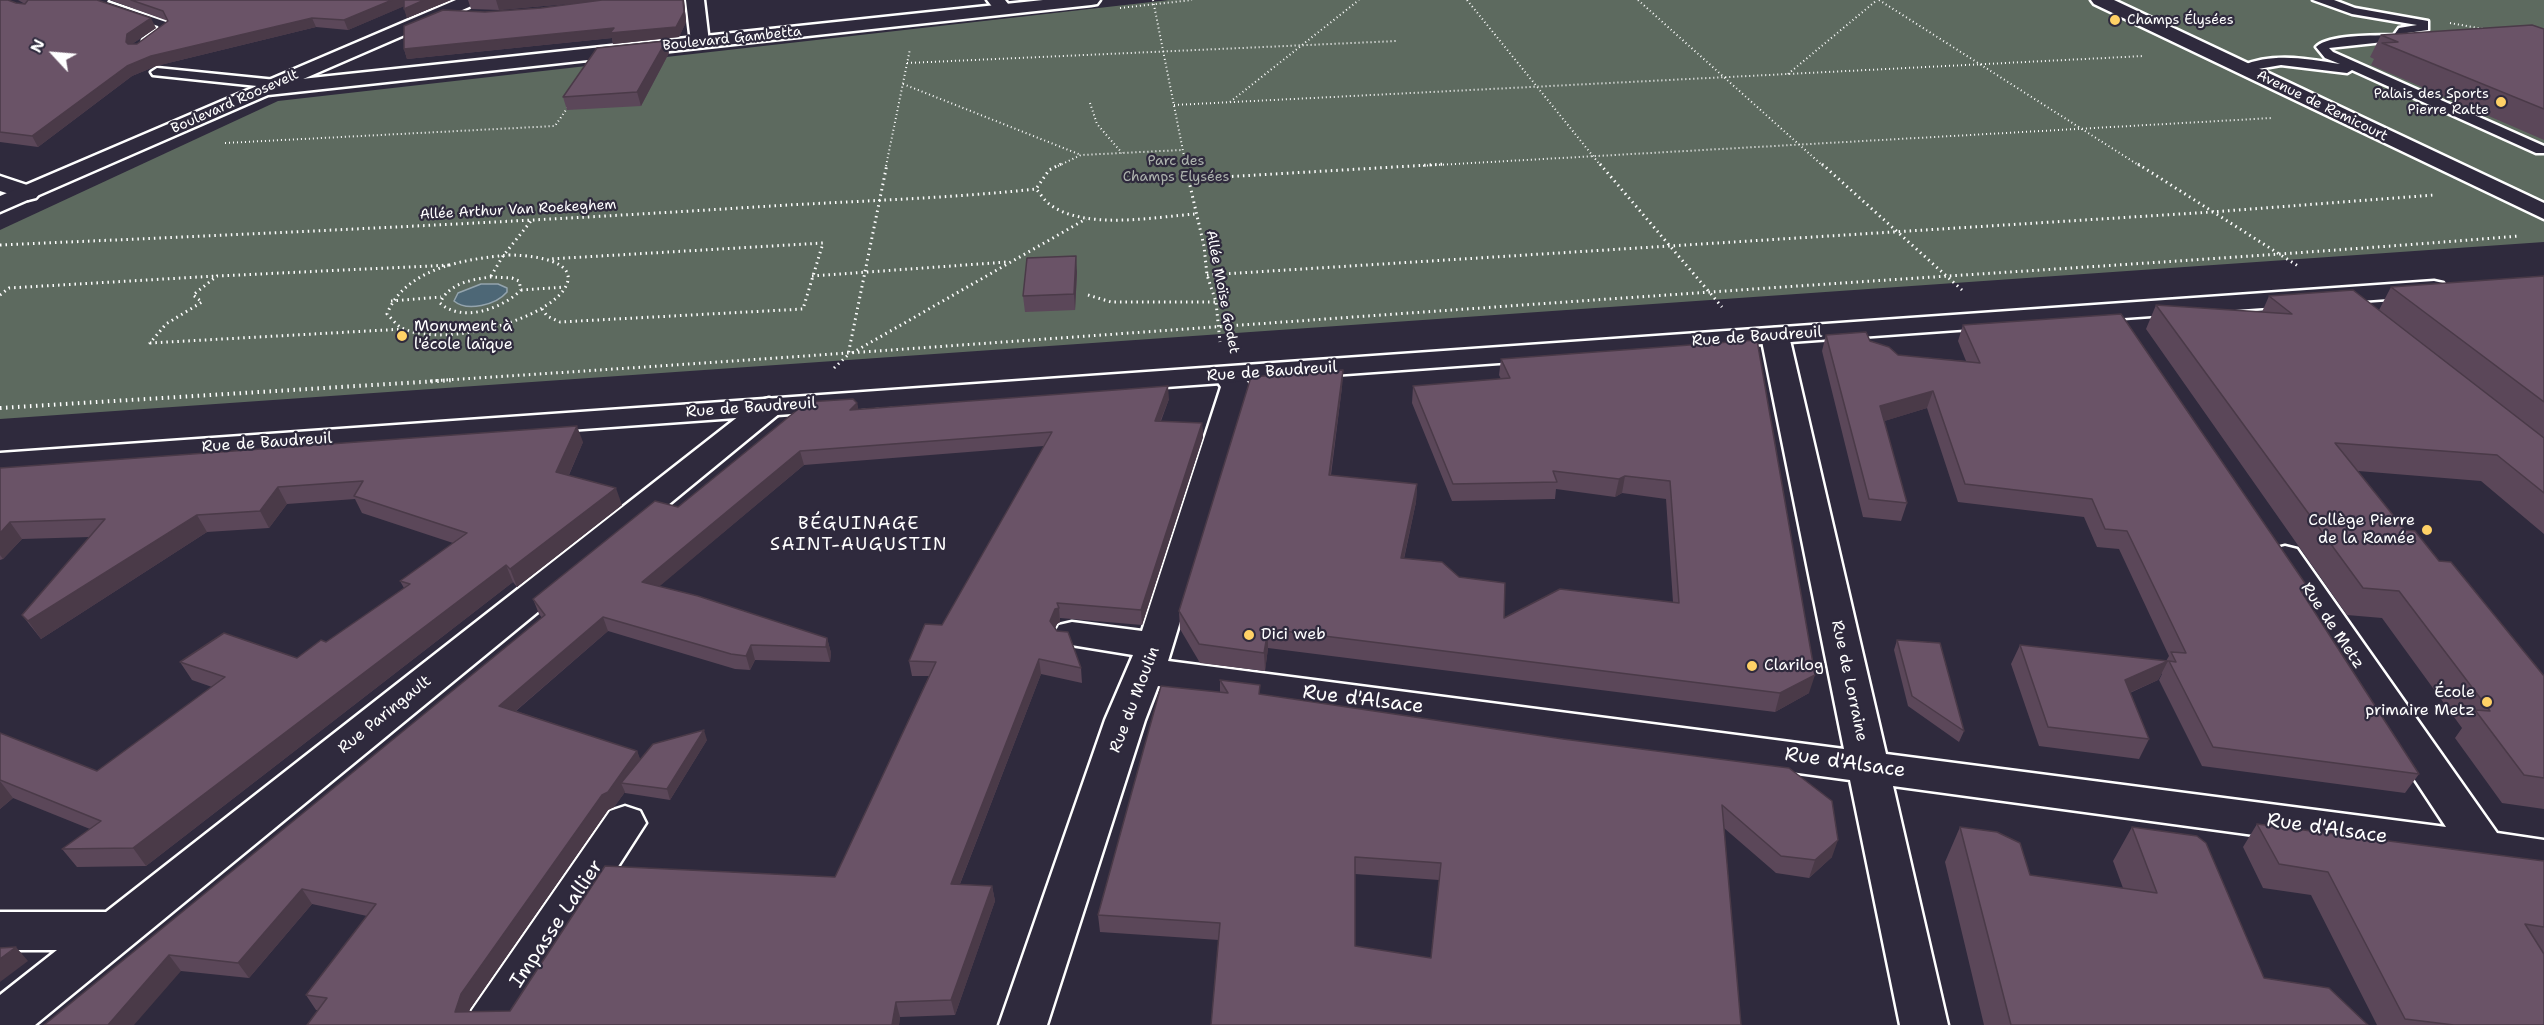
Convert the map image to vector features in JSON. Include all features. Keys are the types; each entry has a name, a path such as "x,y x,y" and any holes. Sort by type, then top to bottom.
{"street":[{"path":"694,0 700,42"},
{"name":"Boulevard Gambetta","path":"270,86 916,19 1000,5 1092,0"},
{"name":"Avenue de Remicourt","path":"2100,0 2544,212"},
{"name":"Boulevard Roosevelt","path":"0,205 439,14 466,8"},
{"path":"0,183 28,193"},
{"name":"Rue de Baudreuil","path":"0,462 2454,288"},
{"path":"2340,296 2368,319"},
{"path":"2118,312 2138,341"},
{"name":"Rue de Lorraine","path":"1761,337 1868,766 1924,1025"},
{"name":"Rue du Moulin","path":"1023,1025 1125,720 1151,658 1236,387 1227,375"},
{"name":"Rue Paringault","path":"0,1024 769,407"},
{"name":"Rue de Metz","path":"2265,527 2485,851"},
{"path":"1072,634 1151,658"},
{"name":"Rue d'Alsace","path":"1151,658 1868,766 2485,851 2544,857"},
{"name":"Impasse Lallier","path":"489,1025 625,823"},
{"path":"0,931 116,931"}],"lane":[{"path":"103,0 100,1 102,4 162,24 165,29 137,49"},
{"path":"2318,0 2338,4 2352,11 2424,23 2424,28 2403,30 2398,38 2330,43 2322,47 2329,55 2541,150"},
{"path":"2245,69 2254,64 2279,62 2364,71"},
{"path":"157,72 270,86"}],"path":[{"name":"Allée Moïse Godet","path":"1153,0 1195,214 1204,246 1207,275 1216,302 1218,328 1227,375"},
{"path":"1229,103 1359,0"},
{"path":"1467,0 1592,155 1668,244 1711,292 1761,337"},
{"path":"1638,0 1996,320"},
{"path":"1788,74 1878,0 2283,255 2340,296"},
{"path":"848,355 916,19"},
{"path":"907,63 1397,41"},
{"path":"1174,105 2150,56"},
{"path":"903,84 1081,155"},
{"path":"225,143 555,126 571,101"},
{"path":"1090,103 1091,115 1097,127 1123,153"},
{"path":"1188,179 2283,117"},
{"path":"1182,150 1081,155 1049,170 1036,189 1041,198 1053,208 1086,219 1195,214"},
{"name":"Allée Arthur Van Roekeghem","path":"0,245 531,221 880,199 948,198 1036,189"},
{"path":"1207,275 1668,244 2212,212 2438,195"},
{"path":"815,404 818,383 848,355 1086,219"},
{"path":"490,277 503,256 531,221"},
{"path":"0,408 848,355 1711,292 2283,255 2520,236"},
{"path":"542,309 547,316 560,322 803,309 823,243 548,260"},
{"path":"0,295 9,288 217,276 452,265 503,256 534,256 548,260 566,271 568,278 566,287 558,298 542,309 506,324 472,332 423,334 405,330 150,343 154,333 202,302 193,295 217,276"},
{"path":"812,276 1011,262"},
{"path":"405,330 392,323 387,314 391,301 411,283 452,265"},
{"path":"391,301 441,297 455,287 490,277 512,278 522,285 517,296 498,306 472,312 460,312 443,307 440,303 441,297"},
{"path":"521,290 566,287"},
{"path":"1088,295 1111,302 1216,302"}],"green space":[{"name":"Parc des Champs Elysées","path":"1169,0 2544,0 2544,242 0,419 0,230 278,101"}],"water":[{"path":"481,284 498,284 507,288 507,292 502,297 481,306 466,306 454,301 458,293"}],"building":[{"path":"0,0 25,4 28,0 97,0 151,18 127,34 128,44 137,44 168,21 163,11 131,0 392,0 344,20 312,18 151,56 127,66 32,136 0,132"},
{"path":"404,0 424,0 404,9"},
{"path":"602,0 683,0 684,12 676,27 610,33 614,28 404,49 404,26 443,10 485,12"},
{"path":"2532,25 2544,29 2544,109 2382,43 2398,42 2381,35"},
{"path":"666,41 637,92 563,97 597,48"},
{"path":"1076,256 1074,294 1023,296 1027,258"},
{"path":"2544,276 2544,402 2391,287"},
{"path":"2353,290 2544,438 2544,493 2497,455 2335,443 2405,530 2415,531 2439,561 2451,562 2544,676 2544,778 2524,775 2475,710 2490,711 2399,591 2363,588 2156,305 2292,314 2269,296"},
{"path":"2121,314 2311,592 2301,591 2419,774 2213,747 2169,661 2176,662 2171,652 2186,653 2127,531 2105,529 2092,499 1965,484 1933,391 1880,406 1907,503 1869,499 1826,335 1866,332 1870,341 1889,347 1898,355 1980,363 1963,325"},
{"path":"1757,340 1815,675 1780,693 1268,629 1264,653 1199,644 1179,611 1251,377 1343,370 1329,475 1417,484 1401,558 1442,562 1459,577 1505,583 1504,618 1560,589 1679,603 1670,481 1625,476 1619,479 1553,471 1557,482 1453,484 1413,386 1510,378 1501,359"},
{"path":"1168,386 1155,421 1202,423 1141,610 1057,603 1059,608 1055,609 1050,621 1057,631 1068,632 1081,668 1039,659 951,884 992,886 951,1000 896,1002 892,1025 307,1025 327,998 306,995 376,904 302,889 238,963 169,955 108,1025 44,1025 545,615 533,599 655,501 678,507 807,402 853,399 857,403 850,410","holes":["1052,432 942,625 925,624 909,661 936,662 835,877 605,866 510,1011 455,1012 461,994 602,795 608,792 637,751 499,706 603,617 731,654 746,656 751,645 826,647 827,638 698,596 642,582 800,451"]},
{"path":"577,426 556,472 616,488 510,569 506,565 133,848 62,849 101,821 0,780 0,733 97,771 225,677 180,662 224,633 297,658 321,640 326,642 410,584 400,581 467,533 354,496 363,481 278,487 260,511 197,515 28,621 22,615 105,519 10,522 0,533 0,468"},
{"path":"1897,640 1940,643 1964,731 1912,696"},
{"path":"2020,645 2168,661 2125,680 2149,739 2048,727"},
{"path":"1220,680 1260,685 1259,694 1563,739 1789,768 1832,801 1838,840 1815,860 1781,856 1722,805 1741,1025 1211,1025 1220,923 1098,915 1161,686 1228,693","holes":["1355,857 1441,863 1431,958 1355,946"]},
{"path":"704,730 667,789 621,783 653,744"},
{"path":"2257,824 2544,861 2544,927 2525,924 2544,954 2544,1025 2454,1025 2405,1019 2328,872 2279,864"},
{"path":"1960,827 1997,832 2020,843 2030,875 2157,893 2132,827 2197,836 2206,843 2264,978 2329,988 2368,1025 2011,1025"},
{"path":"16,947 0,959 0,948"}],"place":[{"name":"Champs Élysées","path":"2115,20"},
{"name":"Palais des Sports Pierre Ratte","path":"2501,102"},
{"name":"Monument à l'école laïque","path":"402,336"},
{"name":"Collège Pierre de la Ramée","path":"2427,530"},
{"name":"Dici web","path":"1249,635"},
{"name":"Clarilog","path":"1752,666"},
{"name":"École primaire Metz","path":"2487,702"}],"district":[{"name":"BÉGUINAGE SAINT-AUGUSTIN","path":"859,534"}]}
